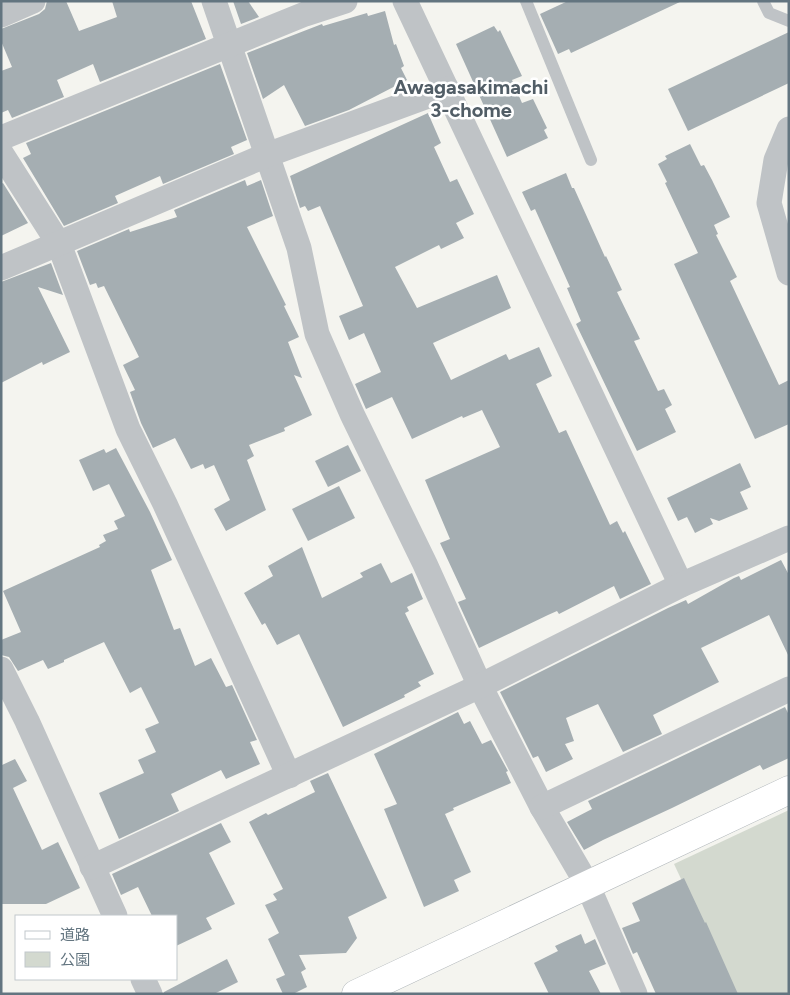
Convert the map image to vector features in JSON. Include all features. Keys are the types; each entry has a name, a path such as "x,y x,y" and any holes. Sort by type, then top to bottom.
{"street":[{"path":"1,15 33,1"},
{"path":"214,1 299,248 317,334 352,414 480,686 542,807 587,884 635,994"},
{"path":"1,138 305,14 345,1"},
{"path":"405,1 681,585"},
{"path":"1,268 267,155 447,89"},
{"path":"789,129 776,160 769,203 789,273"},
{"path":"1,152 59,244 128,429 165,504 289,776"},
{"path":"92,867 480,686 681,585 789,538"},
{"path":"1,670 27,721 115,915"},
{"path":"542,807 789,689"},
{"path":"356,994 789,790"},
{"path":"143,980 150,994"}],"lane":[{"path":"526,1 591,160"},
{"path":"763,1 769,13 789,21"}],"green space":[{"path":"789,810 789,994 735,994 674,864"}],"building":[{"path":"47,1 66,1 79,31 117,17 112,1 191,1 206,39 100,82 93,64 57,80 64,97 12,118 8,110 1,113 1,71 12,67 1,41 1,29 39,14 45,9"},
{"path":"233,1 248,1 259,17 241,24"},
{"path":"568,1 682,1 571,53 569,49 558,54 540,14"},
{"path":"385,11 394,45 396,44 404,66 401,68 407,80 349,110 305,126 284,85 263,99 247,53 322,24 323,26 367,13 368,16"},
{"path":"494,26 498,32 500,30 522,76 512,80 522,103 533,99 547,128 544,130 548,138 507,157 456,44"},
{"path":"789,32 789,83 688,131 668,89"},
{"path":"220,64 247,140 231,147 234,154 163,184 160,176 115,196 118,203 64,226 23,158 31,154 26,143"},
{"path":"428,113 441,143 434,147 450,182 457,179 474,214 456,223 464,238 441,249 439,245 395,267 417,308 497,275 511,308 433,343 451,380 506,354 509,360 539,347 552,376 536,384 559,433 566,430 610,525 617,521 623,533 625,531 651,584 620,599 614,586 559,614 557,611 479,648 458,602 466,599 440,543 450,539 425,480 500,447 482,410 463,418 462,416 412,439 392,397 366,409 355,384 381,372 364,333 349,340 339,316 363,306 320,206 308,211 305,206 300,208 290,176"},
{"path":"690,144 701,166 704,165 730,217 714,225 718,234 716,235 737,277 730,281 779,385 789,380 789,424 755,439 674,264 698,253 658,164 667,159 665,156"},
{"path":"566,173 622,290 617,292 640,339 634,341 658,391 664,389 672,405 665,409 676,432 637,451 576,324 581,321 567,288 570,287 535,209 531,211 522,192"},
{"path":"245,180 247,186 261,180 273,216 247,227 286,305 284,306 299,337 288,342 302,378 294,375 312,415 284,428 285,431 249,445 254,456 247,460 266,510 226,531 214,509 230,500 214,465 205,469 203,464 191,469 175,438 153,448 141,423 130,392 135,390 123,365 139,357 104,286 98,288 96,283 90,285 77,251 129,229 130,232 177,217 174,210"},
{"path":"3,183 28,223 1,236 1,184"},
{"path":"51,263 63,295 38,287 70,352 43,365 42,362 1,383 1,282"},
{"path":"348,445 361,471 328,487 315,461"},
{"path":"116,448 150,512 172,560 151,570 174,630 180,628 195,666 211,658 226,687 232,685 257,740 250,742 260,764 226,779 221,770 171,794 179,811 119,839 99,793 144,773 138,760 156,752 145,729 159,723 141,687 130,693 104,642 48,669 43,660 18,671 9,657 1,655 1,640 21,632 3,591 100,547 99,545 106,541 103,535 118,529 114,521 125,516 109,484 93,491 79,460 104,449 106,453"},
{"path":"740,463 751,487 740,492 748,509 719,521 710,518 713,524 695,533 687,517 678,521 667,498"},
{"path":"339,486 355,518 308,541 292,509"},
{"path":"302,547 322,598 363,577 360,573 381,563 391,583 412,573 423,599 407,607 409,611 405,613 434,674 418,682 421,686 404,695 405,697 343,727 299,634 277,645 265,623 262,625 244,593 273,576 268,566"},
{"path":"781,560 789,575 789,657 769,615 701,648 719,682 653,715 662,734 623,752 598,704 566,718 574,741 565,744 573,759 546,772 538,756 533,758 500,692 668,608 686,600 688,604 734,578 739,576 741,580"},
{"path":"785,707 789,715 789,758 763,770 760,765 584,850 567,822 592,809 588,801"},
{"path":"458,712 464,724 470,721 482,744 491,740 508,771 506,772 511,783 453,808 454,810 445,814 471,872 454,880 459,891 424,907 384,809 397,804 374,754"},
{"path":"15,759 27,781 13,788 42,850 58,842 80,888 46,904 1,904 1,763 2,765"},
{"path":"328,773 387,898 348,917 357,938 346,953 299,955 306,969 301,972 307,987 293,994 283,994 276,979 285,975 268,939 279,933 265,905 277,900 273,894 283,889 249,822 315,792 310,781"},
{"path":"221,823 231,842 209,853 235,904 206,918 212,929 178,945 178,915 152,915 138,887 121,895 112,874"},
{"path":"684,878 738,994 656,994 637,952 633,954 622,928 640,921 632,903"},
{"path":"581,934 585,944 595,939 606,964 589,971 601,994 549,994 534,963 558,951 555,946"},
{"path":"227,959 238,982 214,994 164,994 164,992"}],"district":[{"name":"Awagasakimachi 3-chome","path":"471,98"}]}
